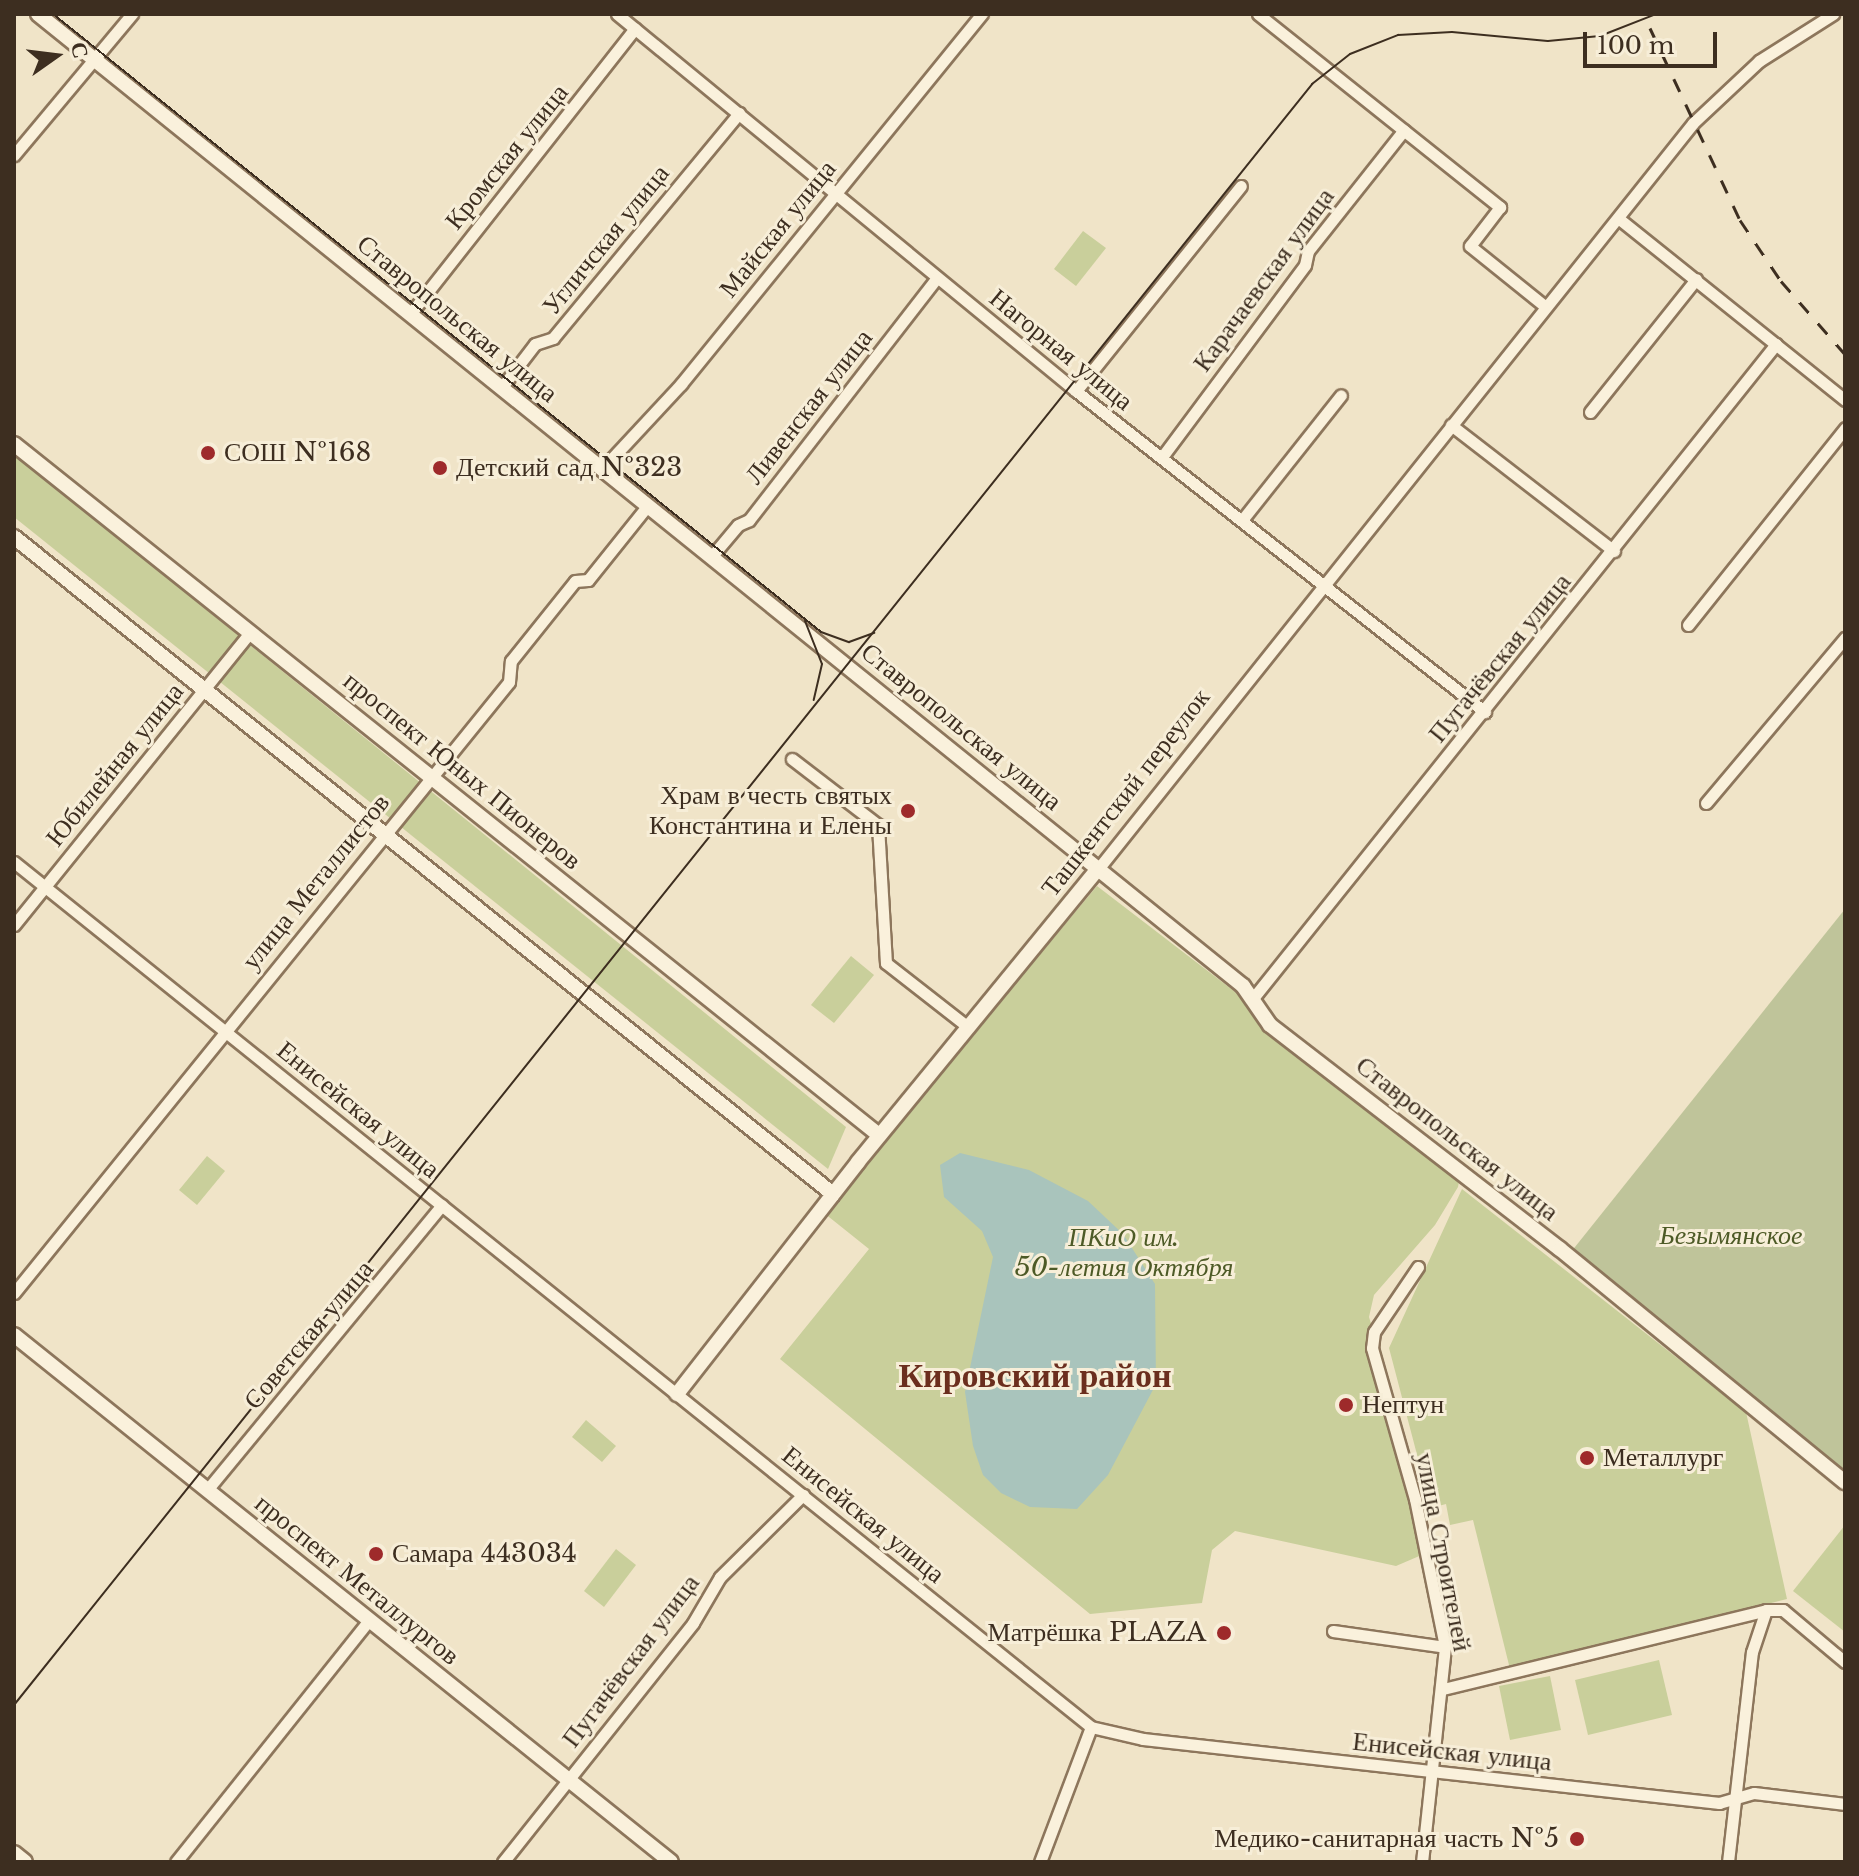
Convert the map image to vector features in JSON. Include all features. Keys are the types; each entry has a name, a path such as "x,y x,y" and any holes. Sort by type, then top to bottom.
{"street":[{"name":"Ставропольская улица","path":"38,14 1254,997 1270,1025 1549,1240 1845,1482"},
{"path":"14,155 93,56 132,14"},
{"name":"Нагорная улица","path":"617,14 1076,391 1242,520 1320,586 1485,712"},
{"name":"Майская улица","path":"603,468 681,384 982,14"},
{"path":"1258,14 1500,207 1470,246 1546,307"},
{"name":"Ташкентский переулок","path":"677,1394 879,1135 1098,869 1320,586 1714,99 1759,61 1833,14"},
{"name":"Кромская улица","path":"411,313 635,28"},
{"name":"Угличская улица","path":"502,387 535,344 553,338 739,113"},
{"name":"Карачаевская улица","path":"1162,457 1305,265 1308,251 1404,130"},
{"path":"1076,391 1241,186"},
{"path":"1616,220 1696,279 1845,400"},
{"name":"Ливенская улица","path":"712,556 738,525 749,520 937,278"},
{"path":"1590,412 1696,279"},
{"name":"Пугачёвская улица","path":"1254,997 1614,551 1776,344"},
{"path":"1242,520 1341,395"},
{"path":"1451,425 1614,551"},
{"path":"1688,625 1845,428"},
{"name":"проспект Юных Пионеров","path":"14,444 879,1135"},
{"name":"улица Металлистов","path":"14,1293 429,776 509,682 511,661 575,581 588,580 648,505"},
{"path":"14,537 833,1194"},
{"name":"Юбилейная улица","path":"14,925 250,633"},
{"path":"1706,803 1845,638"},
{"path":"792,759 878,825 886,963 968,1027"},
{"name":"Енисейская улица","path":"14,862 1091,1727 1143,1739 1719,1803 1754,1793 1845,1804"},
{"name":"Советская улица","path":"207,1490 442,1205"},
{"name":"улица Строителей","path":"1418,1267 1374,1332 1372,1348 1415,1499 1445,1647 1443,1689 1422,1862"},
{"name":"проспект Металлургов","path":"14,1335 671,1862"},
{"name":"Пугачёвская улица","path":"503,1862 693,1623 720,1577 803,1495"},
{"path":"1728,1862 1752,1652 1766,1610"},
{"path":"1443,1689 1766,1610 1783,1610 1845,1662"},
{"path":"176,1862 369,1620"},
{"path":"1333,1631 1445,1647"},
{"path":"1040,1862 1091,1727"},
{"path":"14,1853 25,1862"}],"green space":[{"path":"1083,231 1106,248 1076,286 1054,269"},
{"path":"14,454 846,1127 828,1169 14,517"},
{"name":"ПКиО им. 50-летия Октября","path":"1097,886 1462,1166 1458,1187 1435,1225 1374,1295 1369,1317 1410,1452 1424,1554 1396,1566 1235,1531 1212,1550 1202,1603 1090,1614 780,1359 869,1249 824,1213"},
{"name":"Безымянское","path":"1845,909 1845,1476 1571,1252"},
{"path":"851,956 874,975 834,1023 811,1005"},
{"path":"207,1156 225,1171 197,1205 179,1190"},
{"name":"Металлург","path":"1462,1189 1746,1412 1787,1599 1510,1669 1473,1520 1450,1525 1446,1504 1431,1508 1389,1348"},
{"path":"586,1420 616,1446 602,1462 572,1437"},
{"path":"1845,1525 1845,1632 1793,1591"},
{"path":"616,1549 636,1565 604,1607 584,1591"},
{"path":"1659,1660 1672,1715 1588,1735 1575,1680"},
{"path":"1550,1676 1561,1730 1510,1740 1499,1686"}],"water":[{"path":"960,1153 1029,1170 1088,1201 1123,1234 1155,1284 1156,1384 1108,1475 1077,1509 1030,1507 1001,1493 983,1475 973,1446 965,1392 993,1257 982,1231 944,1197 940,1165"}],"tram line":[{"path":"53,14 821,632 849,642 874,633"},
{"path":"14,1705 1312,84 1350,54 1398,35 1452,32 1548,41 1600,36 1656,14"},
{"path":"805,621 822,664 814,700"}],"railway":[{"path":"1650,28 1740,220 1781,281 1845,354"}],"place":[{"name":"СОШ №168","path":"208,453"},
{"name":"Детский сад №323","path":"440,468"},
{"name":"Храм в честь святых Константина и Елены","path":"908,811"},
{"name":"Нептун","path":"1346,1405"},
{"name":"Металлург","path":"1587,1458"},
{"name":"Самара 443034","path":"376,1554"},
{"name":"Матрёшка PLAZA","path":"1224,1633"},
{"name":"Медико-санитарная часть №5","path":"1577,1839"}],"district":[{"name":"Кировский район","path":"1035,1376"}]}
